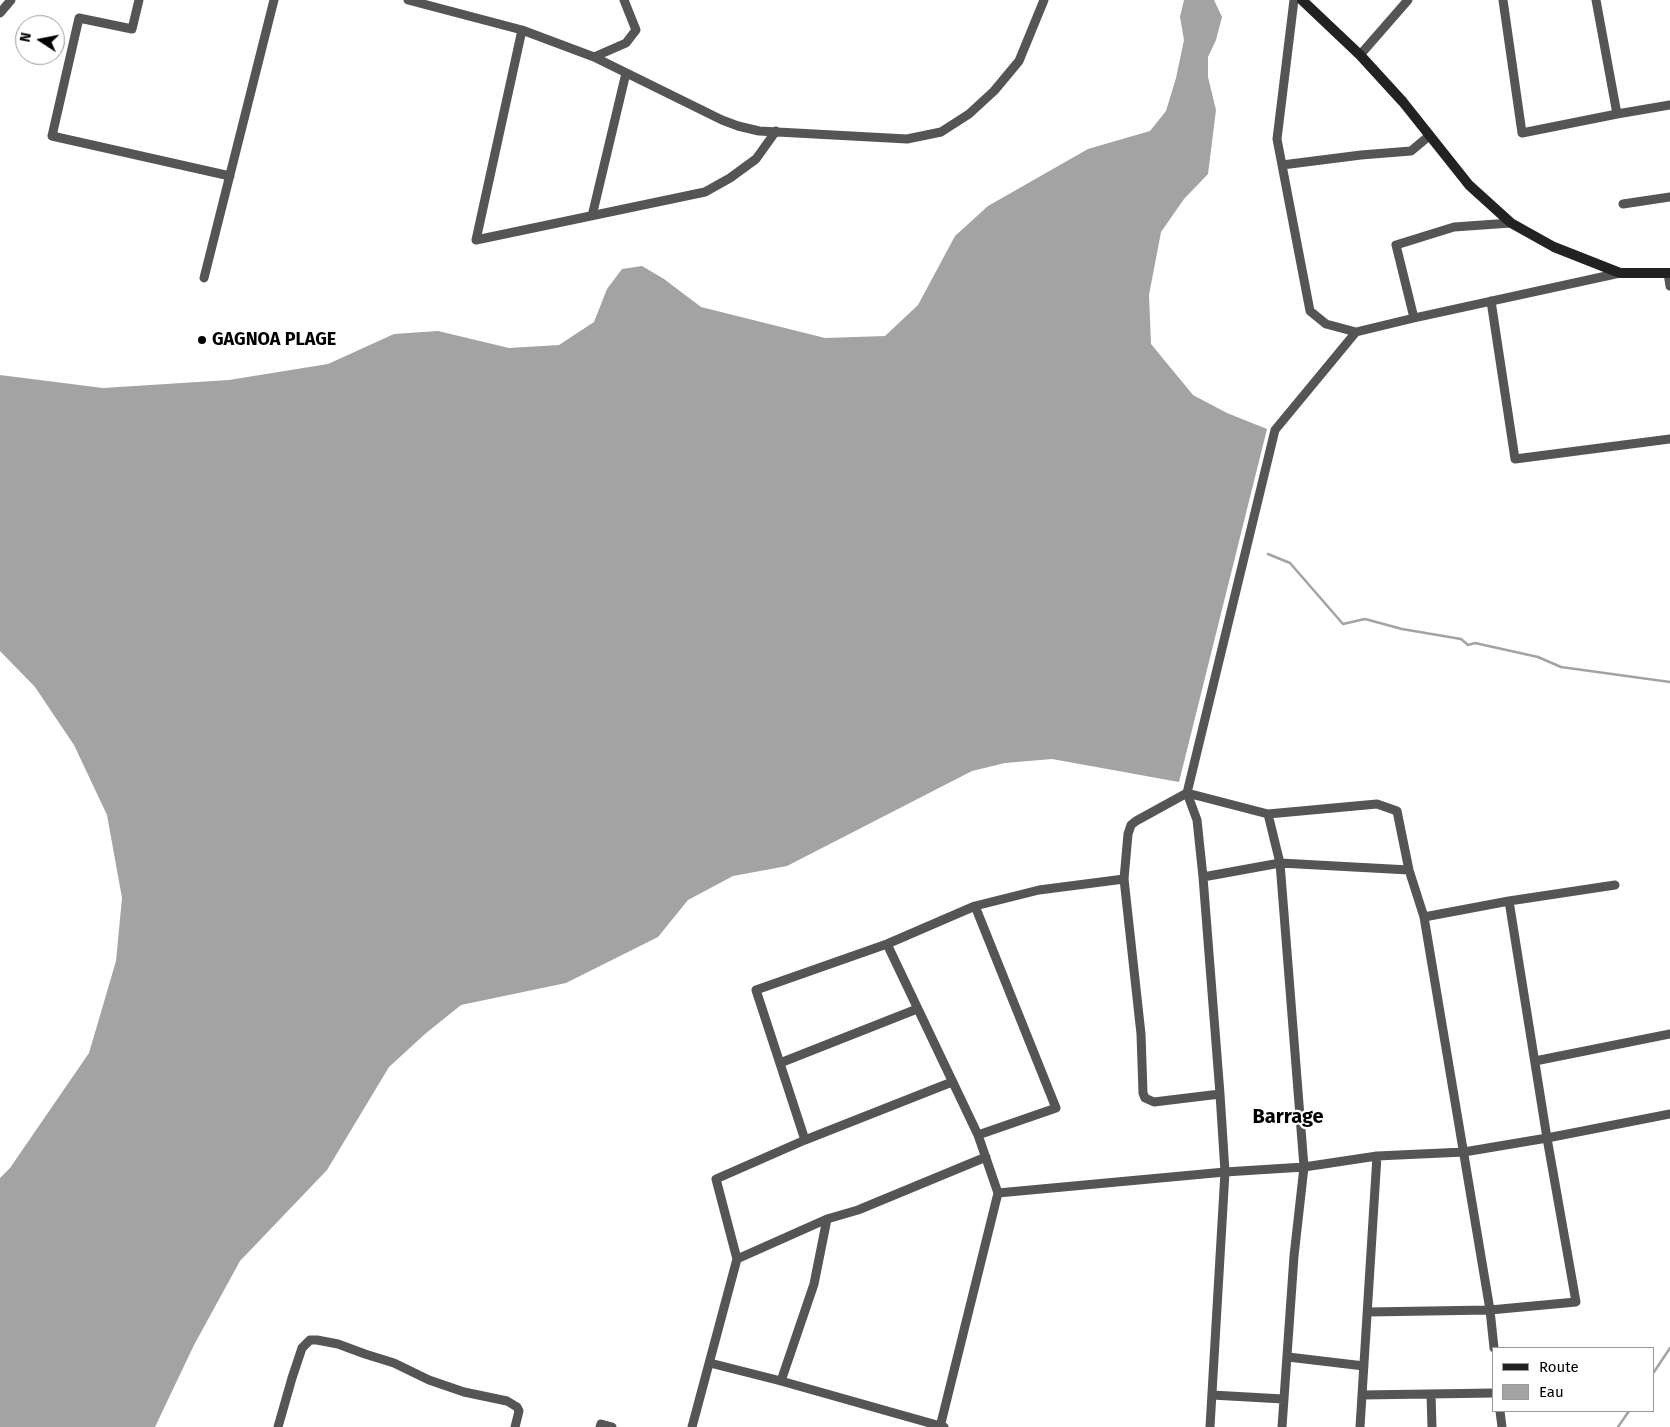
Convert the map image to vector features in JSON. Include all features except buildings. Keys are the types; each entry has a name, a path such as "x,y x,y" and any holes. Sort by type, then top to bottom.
{"main road":[{"path":"1302,0 1360,55 1403,102 1469,185 1511,223 1554,247 1620,274 1669,273"}],"street":[{"path":"0,13 11,0"},
{"path":"139,0 132,29 79,18 52,136 230,176"},
{"path":"204,278 274,0"},
{"path":"408,0 522,30 594,57 738,126 759,130 907,139 941,132 970,114 994,91 1019,61 1044,0"},
{"path":"594,57 626,43 636,30 624,0"},
{"path":"1294,0 1277,139 1310,311 1326,324 1356,332 1620,274"},
{"path":"1360,55 1408,0"},
{"path":"1503,0 1522,133 1670,105"},
{"path":"1596,0 1618,114"},
{"path":"522,30 476,240 705,192 730,178 756,159 776,131"},
{"path":"592,216 626,73"},
{"path":"1282,165 1411,151 1429,136"},
{"path":"1623,204 1670,197"},
{"path":"1414,318 1396,245 1454,228 1511,223"},
{"path":"1669,273 1670,286"},
{"path":"1492,301 1515,459 1670,439"},
{"path":"1210,1427 1225,1172 1203,876 1197,820 1187,793 1275,430 1356,332"},
{"path":"1220,1094 1154,1102 1145,1098 1143,1093 1141,1034 1124,879 1128,834 1131,825 1187,793 1268,814 1377,804 1397,811 1409,870 1424,917 1490,1310 1494,1347"},
{"path":"1268,814 1280,863 1304,1167 1294,1256 1282,1427"},
{"path":"1203,876 1280,863 1409,870"},
{"path":"804,1140 756,990 887,944 975,906 1039,890 1124,879"},
{"path":"1424,917 1509,900 1615,885"},
{"path":"1368,1312 1490,1310 1576,1302 1534,1061 1509,900"},
{"path":"975,906 1056,1108 978,1135"},
{"path":"710,1363 781,1381 942,1427 998,1193 978,1135 887,944"},
{"path":"780,1063 917,1009"},
{"path":"1534,1061 1670,1034"},
{"path":"692,1427 737,1258 716,1179 804,1140 952,1082"},
{"path":"998,1193 1225,1172 1304,1167 1377,1156 1464,1152 1670,1114"},
{"path":"1360,1427 1377,1156"},
{"path":"737,1258 827,1219 858,1210 986,1157"},
{"path":"781,1381 814,1284 827,1219"},
{"path":"278,1427 302,1348 310,1340 338,1344 407,1368 430,1380 464,1392 507,1401 517,1407 519,1411 515,1427"},
{"path":"1288,1357 1364,1366"},
{"path":"1362,1395 1492,1393"},
{"path":"1431,1394 1432,1427"},
{"path":"1212,1395 1283,1399"},
{"path":"1500,1412 1502,1427"},
{"path":"600,1427 601,1424 612,1427"}],"water":[{"path":"1184,0 1214,0 1222,17 1216,40 1208,57 1208,77 1216,110 1208,174 1184,199 1161,232 1149,295 1151,344 1193,395 1227,413 1267,429 1179,782 1052,759 1005,763 972,771 787,866 733,876 688,900 658,937 566,983 461,1005 425,1034 389,1067 327,1170 240,1261 194,1345 155,1427 0,1427 0,1178 10,1168 89,1053 116,961 122,898 107,815 74,745 35,687 0,651 0,375 103,388 229,380 328,364 394,334 438,331 509,348 559,345 594,322 607,289 622,269 642,266 664,279 701,307 825,338 885,336 918,305 955,236 988,206 1088,149 1150,131 1166,111 1176,78 1184,40 1180,17"}],"waterway":[{"path":"1268,554 1290,563 1343,624 1365,619 1402,629 1461,639 1468,645 1475,643 1538,657 1561,667 1670,682"},
{"path":"1655,1370 1670,1348"},
{"path":"1618,1427 1628,1412"}],"place":[{"name":"GAGNOA PLAGE","path":"202,340"}],"district":[{"name":"Barrage","path":"1288,1117"}]}
